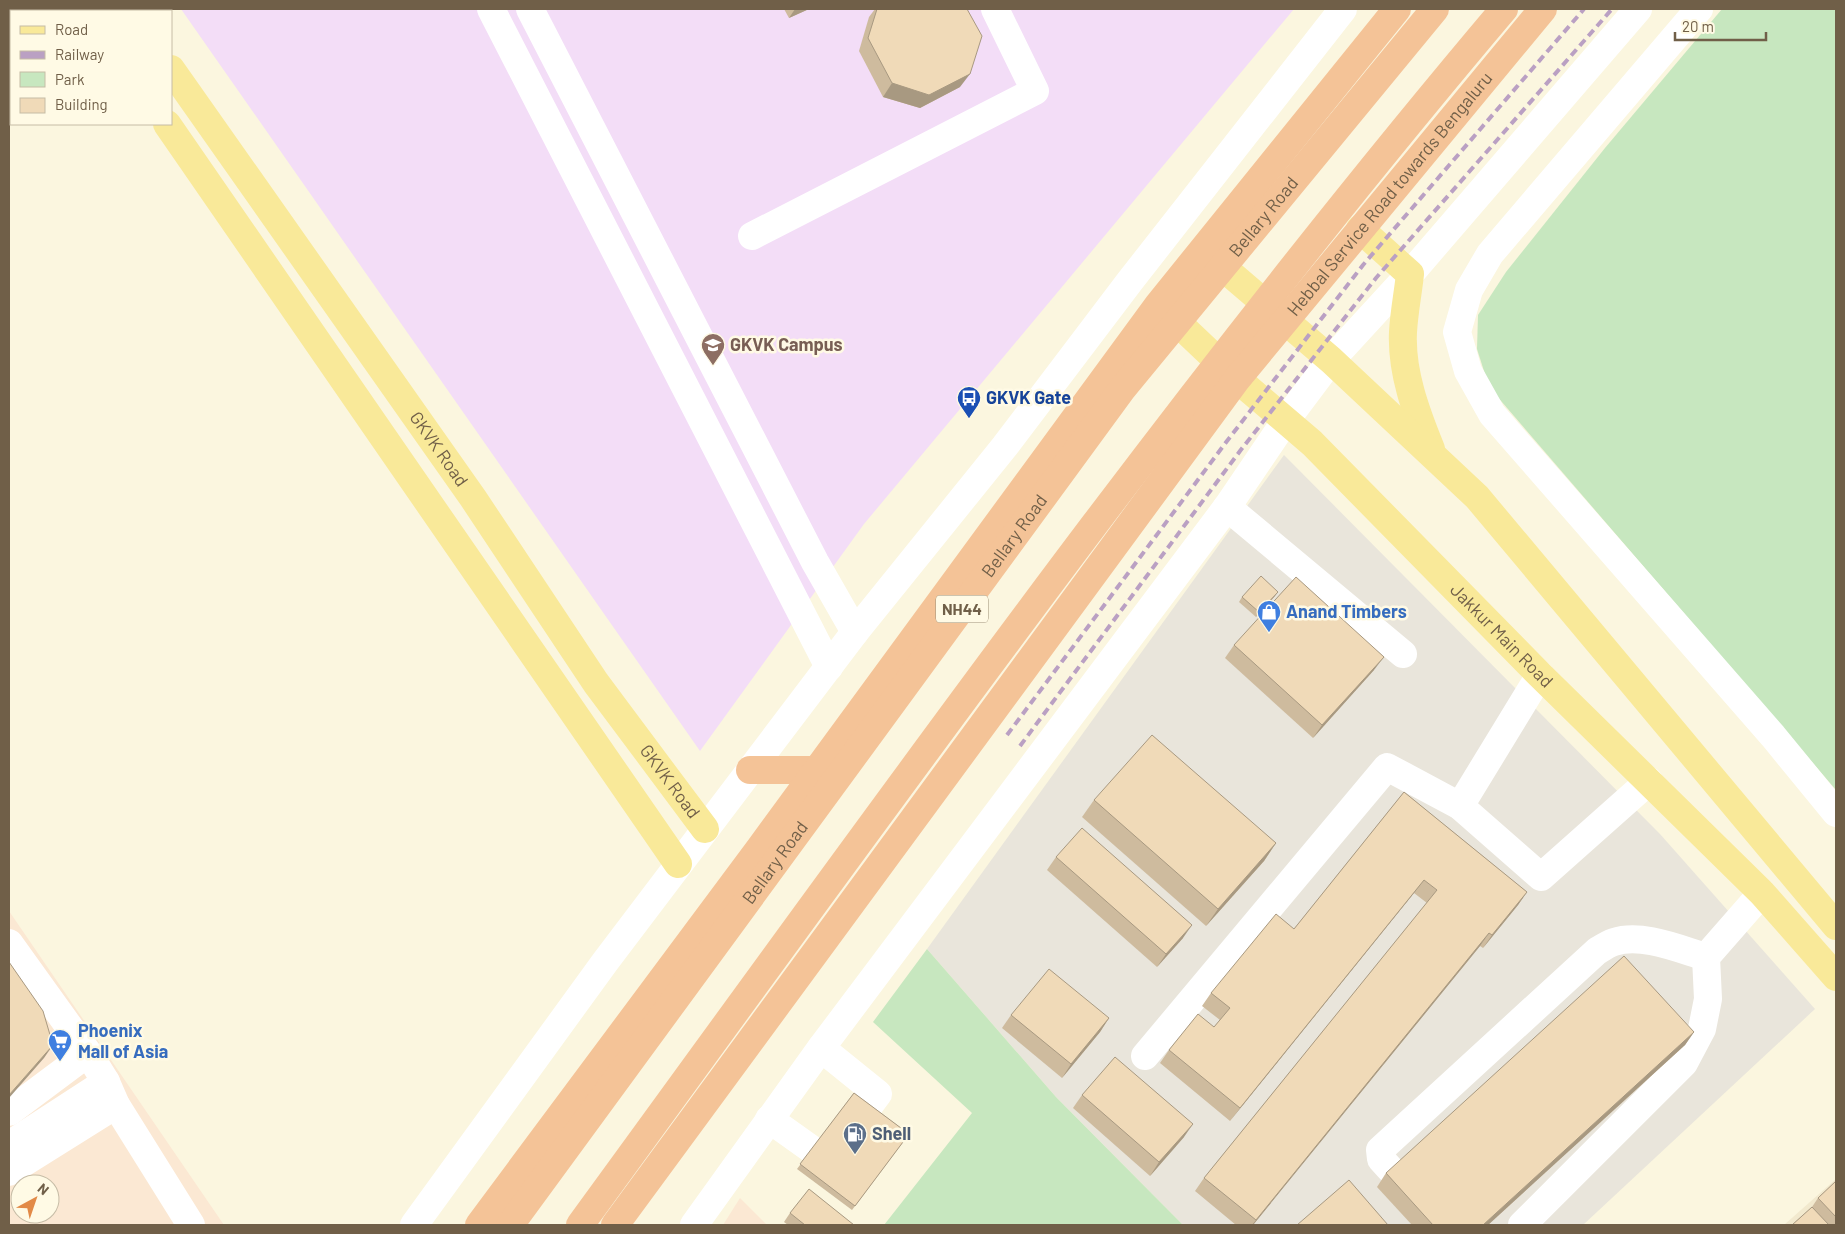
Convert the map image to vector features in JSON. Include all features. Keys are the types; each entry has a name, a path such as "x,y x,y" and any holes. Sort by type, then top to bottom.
{"highway":[{"name":"Bellary Road","path":"479,1225 817,770 1158,305 1397,9"},
{"name":"Bellary Road","path":"510,1225 1123,388 1435,9"},
{"name":"NH44","path":"580,1225 1021,620 1386,148 1504,9"},
{"name":"Hebbal Service Road towards Bengaluru","path":"1237,379 1543,9"},
{"path":"615,1225 1237,379"},
{"path":"750,770 817,770"}],"main road":[{"name":"GKVK Road","path":"172,70 473,498 596,684 705,829"},
{"name":"GKVK Road","path":"168,125 678,864"},
{"path":"1360,229 1410,274 1403,334 1406,363 1414,408 1434,457"},
{"path":"1202,250 1331,360 1477,497 1836,926"},
{"name":"Jakkur Main Road","path":"1158,305 1237,379 1319,450 1540,675 1762,893 1836,977"}],"street":[{"path":"492,9 829,667"},
{"path":"530,9 815,562 855,632"},
{"path":"752,236 1035,91 996,9"},
{"path":"414,1225 678,864 855,632 1005,446 1130,281 1343,9"},
{"path":"699,1223 769,1119 1227,507 1286,420 1331,360 1410,274 1638,9"},
{"path":"1699,9 1490,254 1469,290 1457,332 1468,371 1492,414 1773,736 1836,813"},
{"path":"1227,507 1403,654"},
{"path":"1460,806 1540,675"},
{"path":"1145,1056 1387,767 1460,806 1541,877 1649,781"},
{"path":"1522,1225 1684,1063 1702,1029 1708,999 1706,956 1762,893"},
{"path":"1441,1225 1381,1159 1380,1150 1597,951 1615,942 1638,940 1706,956"},
{"path":"9,944 88,1053 191,1225"},
{"path":"769,1119 828,1161 878,1094 821,1048"},
{"path":"9,1112 88,1053"},
{"path":"9,1145 111,1094"},
{"path":"9,1172 111,1094"}],"shaded area":[{"name":"GKVK Campus","path":"181,9 1294,9 864,524 700,751"},
{"path":"1284,455 1660,834 1815,1009 1583,1225 1183,1225 1056,1097 927,949"},
{"name":"Phoenix Mall of Asia","path":"9,911 224,1225 9,1225"},
{"path":"1836,1179 1836,1225 1784,1225"},
{"path":"740,1198 767,1225 723,1225"}],"green space":[{"path":"1722,9 1836,9 1836,790 1489,387 1477,349 1478,315 1506,272 1605,148"},
{"path":"927,949 1056,1097 1183,1225 884,1225 972,1113 873,1022"}],"building":[{"path":"877,9 967,9 982,36 970,74 929,95 892,83 868,38"},
{"path":"1261,576 1278,592 1259,612 1242,597"},
{"path":"1296,577 1384,657 1322,725 1234,645"},
{"path":"1152,735 1276,843 1218,909 1094,800"},
{"path":"1404,792 1527,892 1492,935 1489,933 1256,1220 1204,1178 1437,890 1424,880 1240,1108 1169,1050 1198,1014 1214,1027 1230,1008 1211,993 1276,914 1294,929"},
{"path":"1082,828 1192,925 1166,954 1056,857"},
{"path":"1624,956 1694,1032 1483,1225 1433,1225 1386,1173"},
{"path":"9,962 43,1011 53,1045 9,1095"},
{"path":"1049,969 1109,1018 1071,1064 1011,1015"},
{"path":"1115,1057 1193,1124 1159,1162 1082,1095"},
{"path":"854,1093 909,1134 855,1206 800,1164"},
{"path":"1349,1180 1388,1225 1297,1225"},
{"path":"1836,1181 1836,1217 1818,1198"},
{"path":"809,1189 854,1225 805,1225 790,1213"},
{"path":"1812,1207 1829,1225 1792,1225"}],"railway":[{"path":"1007,735 1227,441 1363,265 1584,9"},
{"path":"1020,746 1240,451 1376,278 1612,9"}],"place":[{"name":"GKVK Campus","path":"713,366"},
{"name":"GKVK Gate","path":"969,419"},
{"name":"Anand Timbers","path":"1269,633"},
{"name":"Phoenix Mall of Asia","path":"60,1062"},
{"name":"Shell","path":"855,1155"}]}
